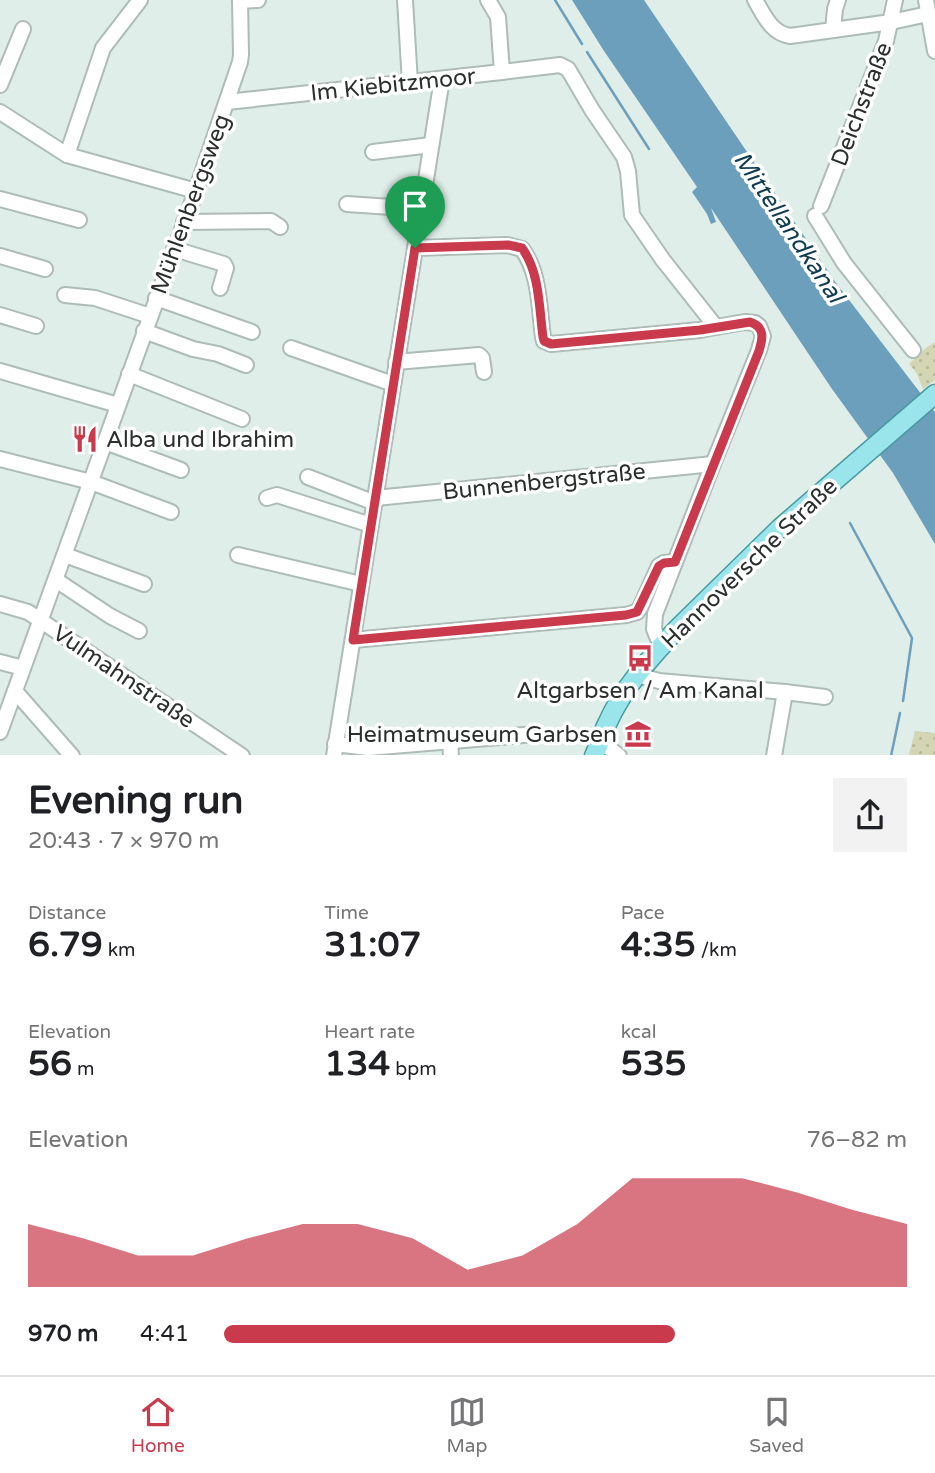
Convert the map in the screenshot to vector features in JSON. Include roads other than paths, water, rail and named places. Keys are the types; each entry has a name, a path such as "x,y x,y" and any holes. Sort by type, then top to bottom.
{"main road":[{"name":"Hannoversche Straße","path":"597,748 608,722 637,675 660,646 780,528 934,395"}],"street":[{"path":"67,155 103,48 140,0"},
{"path":"240,1 258,0"},
{"path":"405,0 410,83"},
{"path":"488,0 498,17 502,72"},
{"path":"755,0 774,30 781,35 790,36 891,22 927,7 935,51"},
{"path":"833,30 838,0"},
{"name":"Deichstraße","path":"895,0 886,41 818,211 844,263 913,350"},
{"name":"Mühlenbergsweg","path":"1,725 65,555 227,102 242,55 240,1"},
{"path":"0,85 23,29"},
{"name":"Im Kiebitzmoor","path":"227,102 560,65 568,69 624,156 632,215 663,260 716,327"},
{"path":"442,79 334,750 536,734"},
{"path":"0,112 67,155 196,191"},
{"path":"373,152 431,145"},
{"path":"0,199 79,220"},
{"path":"346,204 422,209"},
{"path":"184,222 271,220 280,226"},
{"path":"415,248 508,245 522,248 534,270 544,341 551,344 700,330 750,322 759,326 763,337 759,351 653,622 660,646"},
{"path":"174,249 224,264 226,268 220,288"},
{"path":"0,256 45,269"},
{"path":"65,295 95,298 150,316"},
{"path":"156,298 252,332"},
{"path":"0,315 36,326"},
{"path":"144,331 246,365"},
{"path":"291,348 393,384"},
{"path":"396,362 479,355 484,372"},
{"path":"0,371 118,405"},
{"path":"129,374 242,419"},
{"path":"104,442 181,470"},
{"path":"0,459 91,482 171,512"},
{"name":"Bunnenbergstraße","path":"375,500 713,464"},
{"path":"308,477 375,500"},
{"path":"267,498 277,495 371,525"},
{"path":"65,555 144,584"},
{"path":"238,555 361,584"},
{"path":"353,640 626,615 637,612 659,566 675,562"},
{"path":"55,580 110,616 139,631"},
{"name":"Vulmahnstraße","path":"0,604 28,612 242,755"},
{"path":"0,662 23,668"},
{"path":"637,675 659,681 825,697"},
{"path":"15,691 72,755"},
{"path":"774,755 785,692"},
{"path":"450,740 451,755"},
{"path":"597,748 619,755"}],"water":[{"name":"Mittellandkanal","path":"572,0 644,0 836,283 935,412 935,544 893,473 832,389 711,208 716,222 711,224 692,192 697,187"}],"waterway":[{"path":"555,0 582,44"},
{"path":"587,52 649,149"},
{"path":"850,523 912,638 903,701"},
{"path":"891,755 900,713"}],"place":[{"name":"Alba und Ibrahim","path":"85,439"},
{"name":"Altgarbsen / Am Kanal","path":"640,658"},
{"name":"Heimatmuseum Garbsen","path":"638,734"}]}
